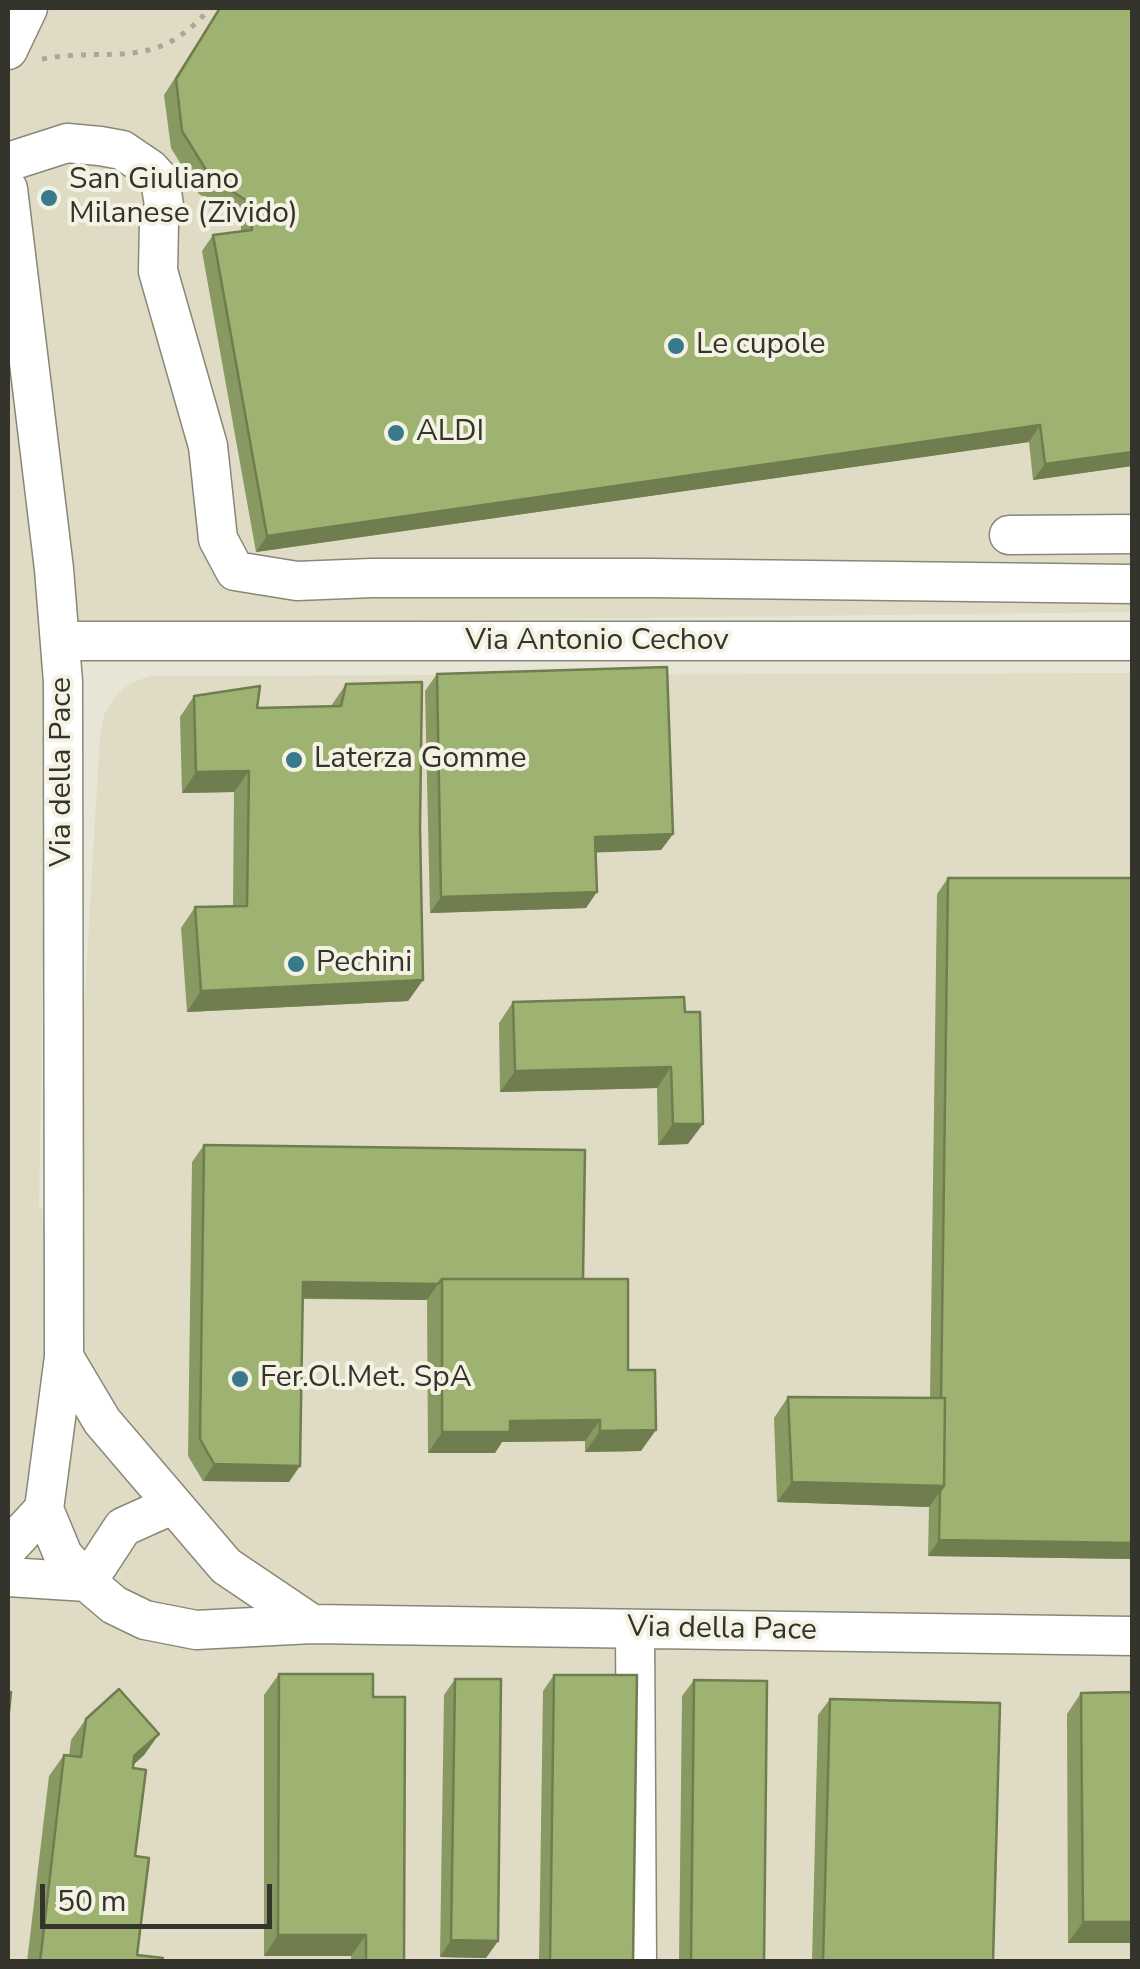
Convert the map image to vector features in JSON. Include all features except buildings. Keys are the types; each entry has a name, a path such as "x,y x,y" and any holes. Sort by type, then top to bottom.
{"street":[{"path":"21,55 28,8"},
{"path":"8,162 67,143 100,146 122,150 150,168 160,180 164,205 158,235 158,271 208,446 218,539 235,571 297,581 652,578 1132,584"},
{"name":"Via della Pace","path":"8,189 64,682 64,1358 44,1509 63,1555 114,1605 145,1620 196,1630 312,1624 1132,1636"},
{"path":"1009,535 1132,534"},
{"name":"Via Antonio Cechov","path":"61,641 1132,641"},
{"path":"64,1358 102,1421 226,1566 312,1624"},
{"path":"8,1577 87,1582 123,1527 172,1505"},
{"path":"8,1548 44,1509"},
{"path":"635,1628 637,1962"}],"path":[{"path":"21,55 119,56 147,51 190,31 210,8"}],"shaded area":[{"path":"8,8 1132,8 1132,612 41,625 47,703 39,1208 72,1213 100,737 104,715 129,684 150,676 1132,673 1132,1961 8,1962"}],"place":[{"name":"San Giuliano Milanese (Zivido)","path":"49,198"},
{"name":"Le cupole","path":"676,346"},
{"name":"ALDI","path":"396,433"},
{"name":"Laterza Gomme","path":"294,760"},
{"name":"Pechini","path":"296,964"},
{"name":"Fer.Ol.Met. SpA","path":"240,1379"}]}
